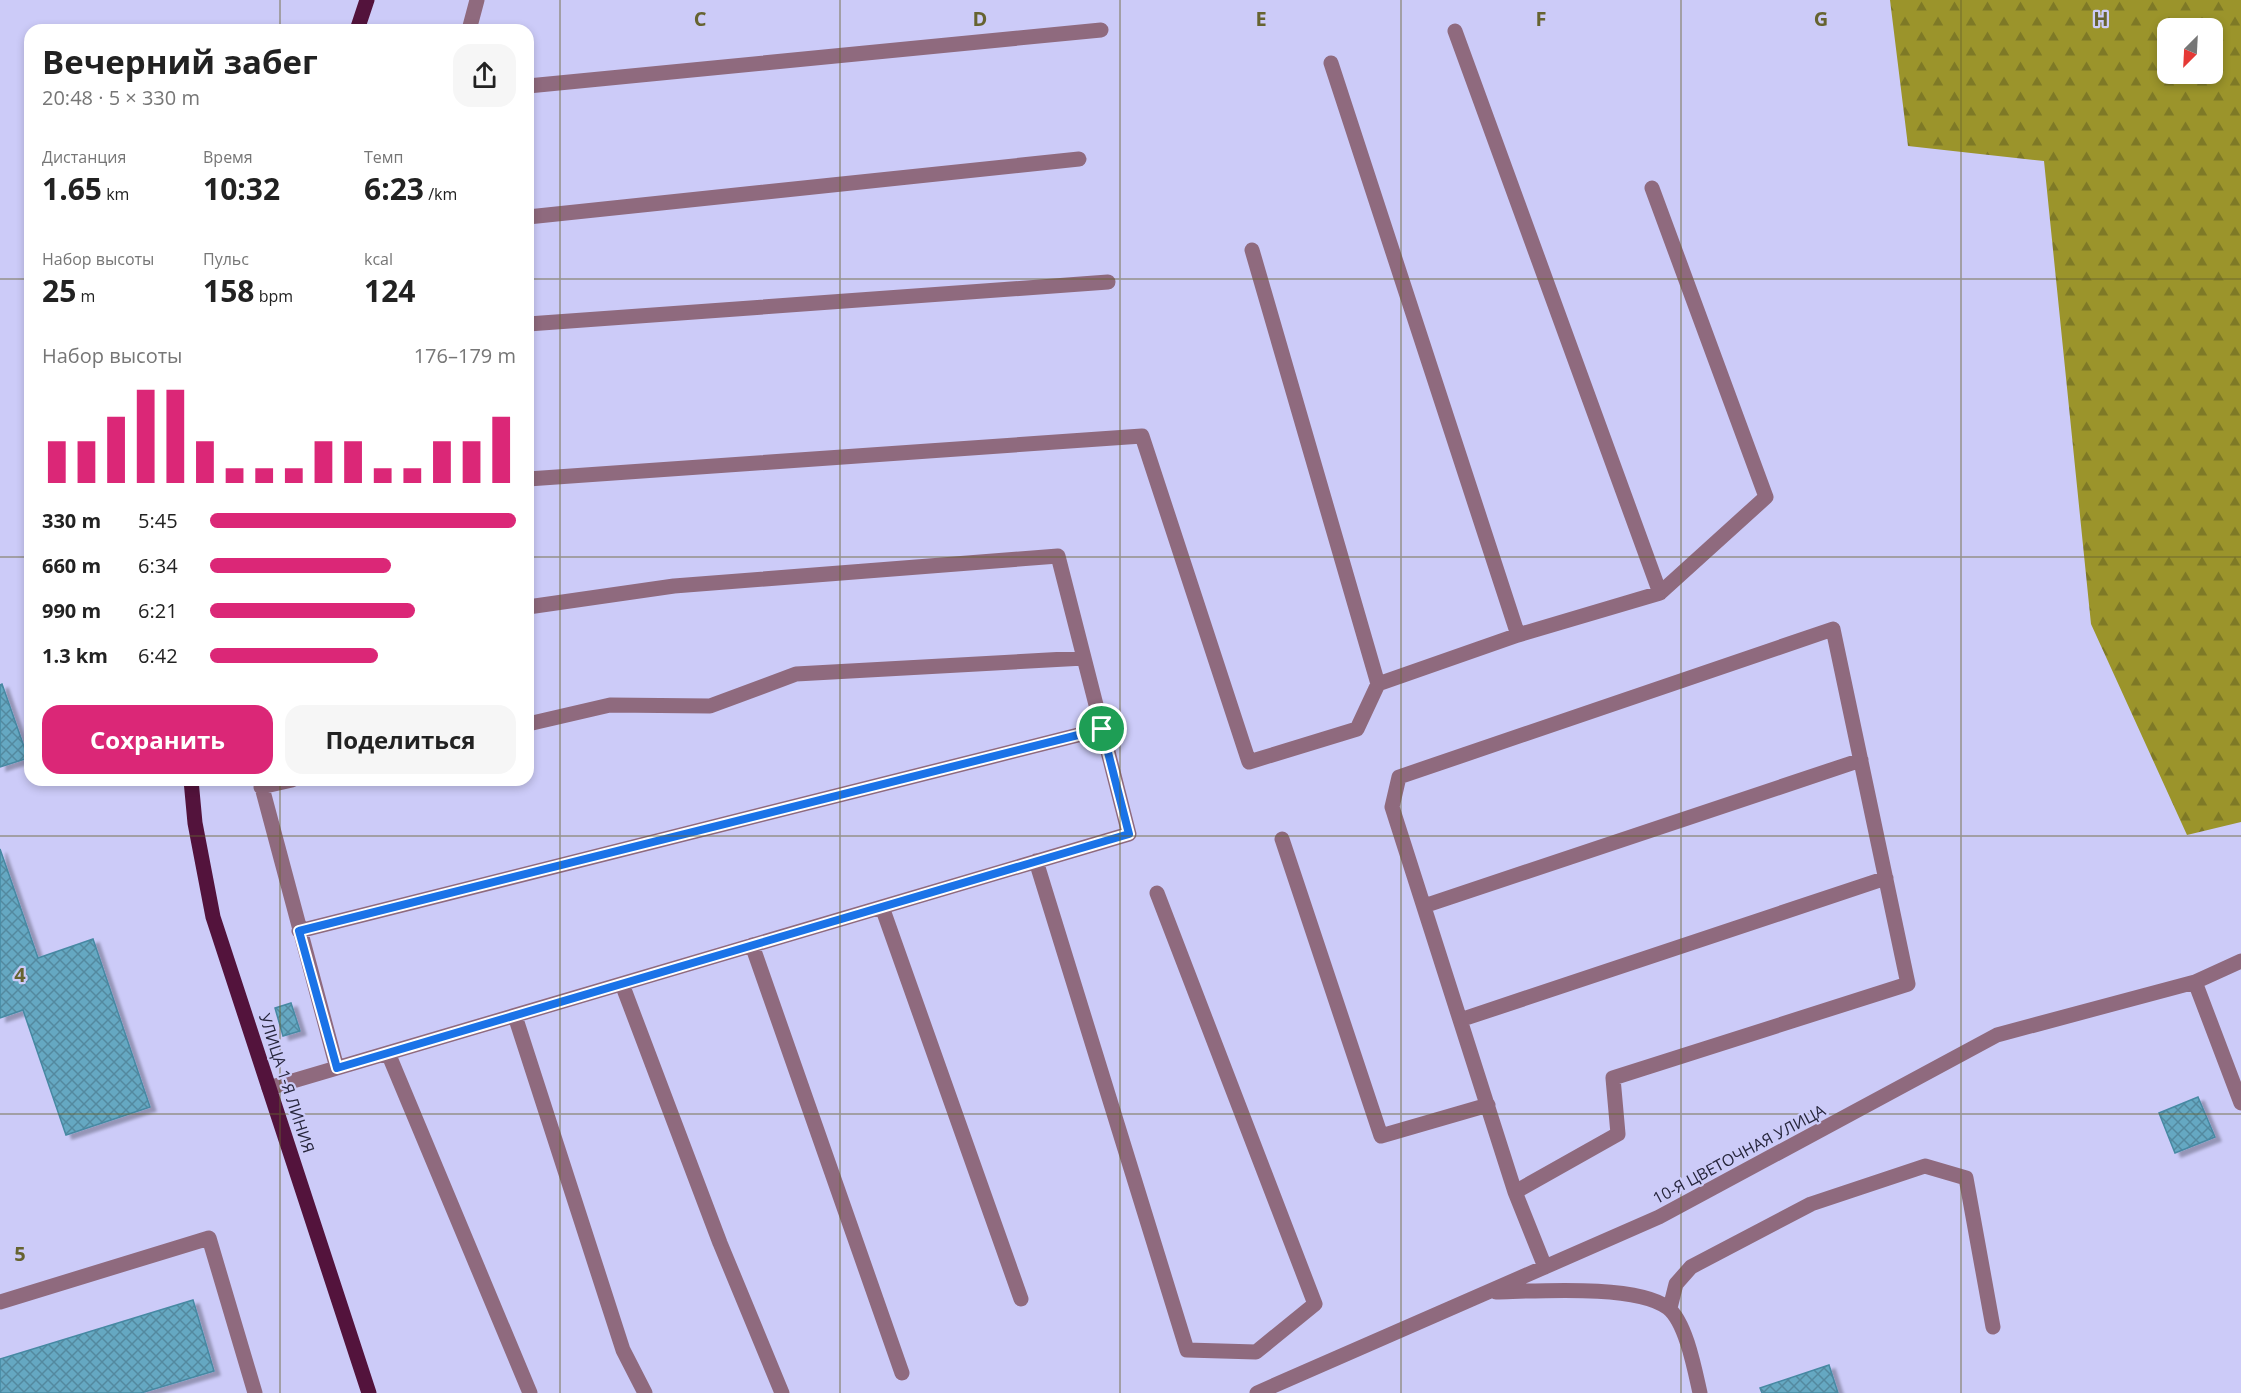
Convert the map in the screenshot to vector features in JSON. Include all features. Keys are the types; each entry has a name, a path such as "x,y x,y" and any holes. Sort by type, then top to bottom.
{"main road":[{"path":"359,24 367,0"},
{"name":"УЛИЦА 1-Я ЛИНИЯ","path":"191,786 195,823 213,917 369,1393"}],"lane":[{"path":"471,24 477,0"},
{"path":"534,85 1101,30"},
{"path":"1455,31 1660,593"},
{"path":"1331,63 1518,635"},
{"path":"534,216 1079,159"},
{"path":"1377,684 1518,635 1660,593 1766,497 1652,188"},
{"path":"534,479 1142,436 1249,762 1357,729 1377,684 1252,250"},
{"path":"534,324 1108,282"},
{"path":"269,1088 1129,834 1058,556 674,586 534,606"},
{"path":"1515,1192 1617,1134 1613,1078 1908,984 1833,630 1399,777 1392,807 1515,1192 1545,1267"},
{"path":"534,723 610,705 710,706 796,674 1084,657"},
{"path":"299,931 1102,729"},
{"path":"1424,906 1861,760"},
{"path":"262,786 337,1068"},
{"path":"1282,839 1381,1136 1488,1104"},
{"path":"1036,861 1187,1350 1256,1352 1315,1304 1157,893"},
{"path":"1460,1020 1886,878"},
{"path":"882,907 1021,1299"},
{"path":"752,945 902,1373"},
{"name":"10-Я ЦВЕТОЧНАЯ УЛИЦА","path":"1257,1393 1659,1217 1997,1035 2195,982 2241,961"},
{"path":"2195,982 2241,1102"},
{"path":"622,984 720,1243 783,1393"},
{"path":"515,1016 623,1350 645,1393"},
{"path":"388,1053 530,1393"},
{"path":"1670,1308 1676,1284 1691,1267 1811,1204 1925,1166 1966,1178 1993,1326"},
{"path":"0,1302 209,1238 255,1393"},
{"path":"1488,1292 1574,1290 1648,1297 1670,1308 1687,1341 1700,1393"}],"green space":[{"path":"1890,0 2241,0 2241,822 2187,835 2091,624 2044,161 1908,146"}],"building":[{"path":"2,684 24,747 24,759 0,767 0,685"},
{"path":"0,849 38,958 93,939 150,1107 66,1135 23,1010 0,1018"},
{"path":"291,1003 300,1031 283,1036 275,1008"},
{"path":"2198,1097 2215,1137 2175,1153 2159,1113"},
{"path":"193,1300 214,1371 141,1393 0,1393 0,1359"},
{"path":"1829,1365 1838,1393 1762,1393 1760,1388"}],"route":[{"path":"1102,729 1129,834 337,1068 299,931 1102,729"}]}
